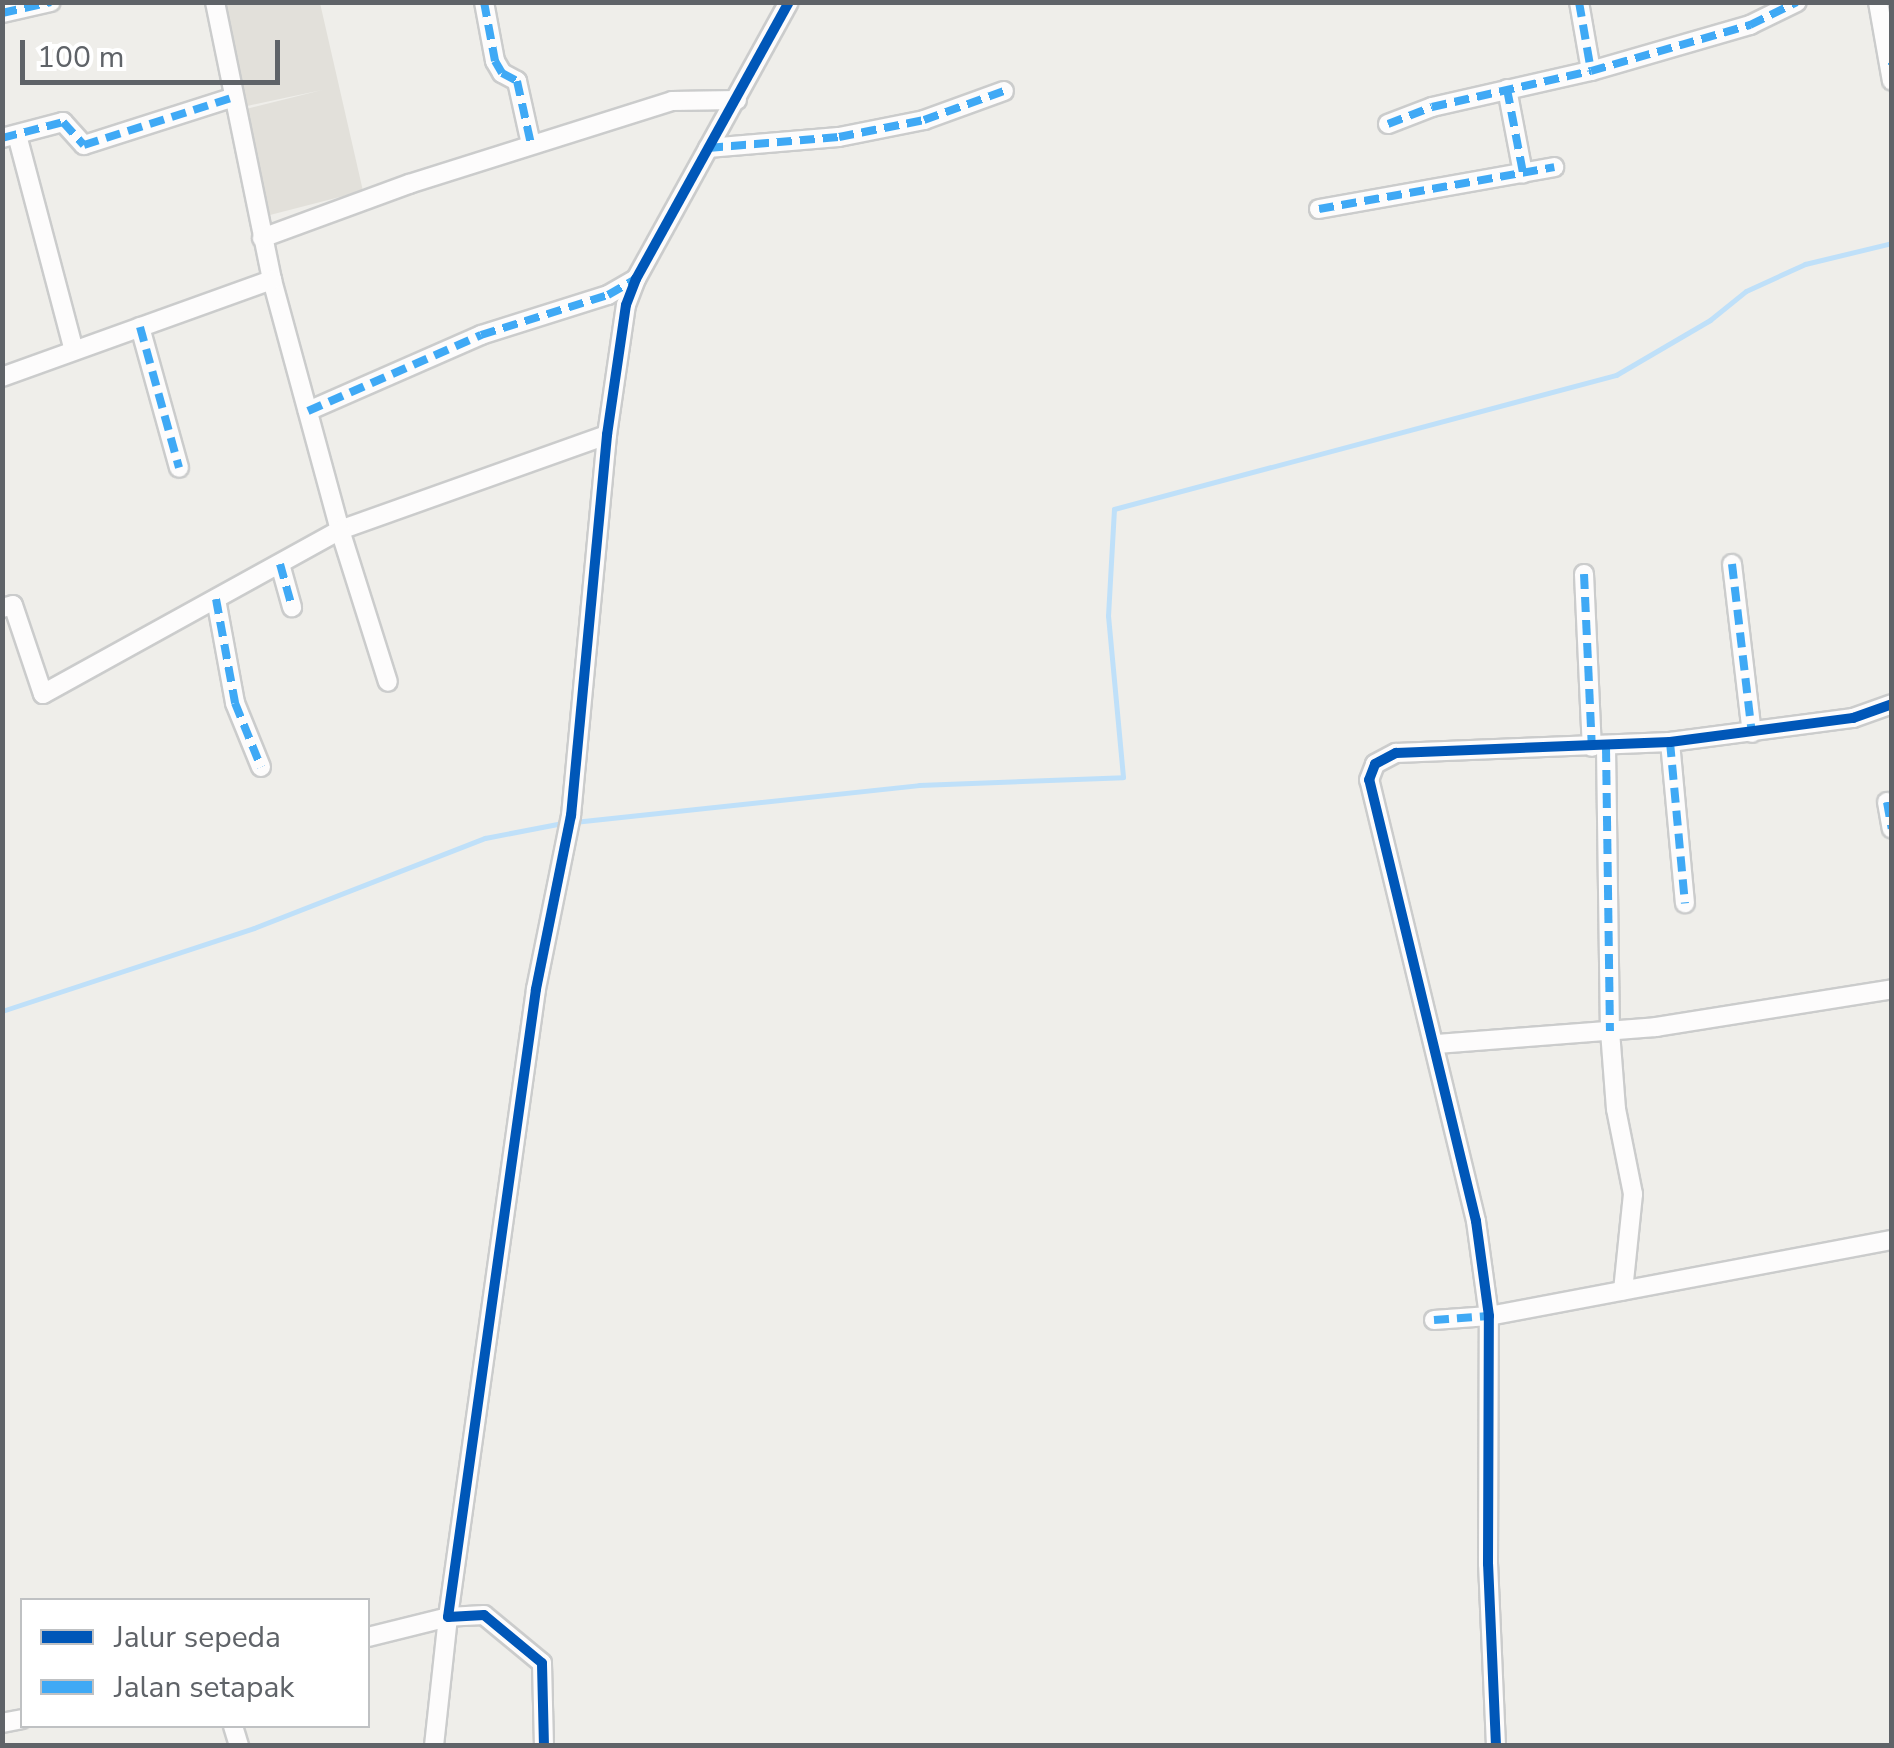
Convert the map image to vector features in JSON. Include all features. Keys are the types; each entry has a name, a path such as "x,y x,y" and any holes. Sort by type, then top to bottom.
{"street":[{"path":"2,13 51,2"},
{"path":"215,2 272,280 340,530 388,682"},
{"path":"484,2 495,61 502,72 518,81 532,144"},
{"path":"434,1746 448,1616 536,990 569,825 607,435 626,305 636,279 789,2"},
{"path":"1579,2 1591,71"},
{"path":"1388,124 1750,25 1797,2"},
{"path":"1878,2 1891,71"},
{"path":"1507,89 1523,173"},
{"path":"708,148 840,138 924,120 1004,91"},
{"path":"74,351 10,137 63,122 84,146 234,97"},
{"path":"262,238 532,144 672,101 736,100"},
{"path":"1319,209 1554,167"},
{"path":"308,411 481,335 608,295 636,279"},
{"path":"2,376 272,280"},
{"path":"140,327 179,468"},
{"path":"2,608 13,605 43,694 340,530 607,435"},
{"path":"280,564 292,607"},
{"path":"1732,564 1752,732"},
{"path":"1584,574 1599,747 1616,1109 1634,1194 1623,1290"},
{"path":"216,599 235,703 261,767"},
{"path":"1496,1746 1488,1564 1489,1316 1476,1222 1436,1044 1368,780 1375,764 1396,753 1670,742 1853,718 1892,704"},
{"path":"1670,742 1685,903"},
{"path":"1887,802 1892,829"},
{"path":"1436,1044 1610,1031 1809,1005 1892,989"},
{"path":"1434,1320 1489,1316 1892,1240"},
{"path":"370,1637 466,1613 496,1621 542,1663 544,1746"}],"shaded area":[{"path":"233,2 320,3 363,191 270,215 246,109 322,90 247,106 224,6"}],"waterway":[{"path":"574,822 919,785 1123,777 1108,616 1114,509 1616,375 1710,320 1746,291 1805,264 1892,243"},
{"path":"2,1011 254,928 485,838 563,823"}],"marked path":[{"path":"2,13 51,2"},
{"path":"484,2 495,61 502,73 517,81 531,144"},
{"path":"1579,2 1591,71"},
{"path":"1388,124 1432,107 1591,71 1750,25 1797,2"},
{"path":"1507,89 1523,173"},
{"path":"708,148 839,137 924,120 1004,91"},
{"path":"2,138 63,122 84,145 234,97"},
{"path":"1319,209 1554,167"},
{"path":"308,411 481,335 608,295 636,279"},
{"path":"140,327 179,468"},
{"path":"280,564 292,607"},
{"path":"1732,564 1752,733"},
{"path":"1584,574 1592,747"},
{"path":"216,599 235,703 261,767"},
{"path":"1670,742 1685,903"},
{"path":"1606,747 1610,1031"},
{"path":"1887,802 1892,829"},
{"path":"1434,1320 1489,1316"}],"cycle path":[{"path":"544,1746 542,1663 484,1615 448,1617 536,989 571,816 607,435 626,305 636,279 789,2"},
{"path":"1496,1746 1488,1564 1489,1316 1476,1221 1369,780 1375,764 1396,753 1670,742 1853,718 1892,704"}]}
